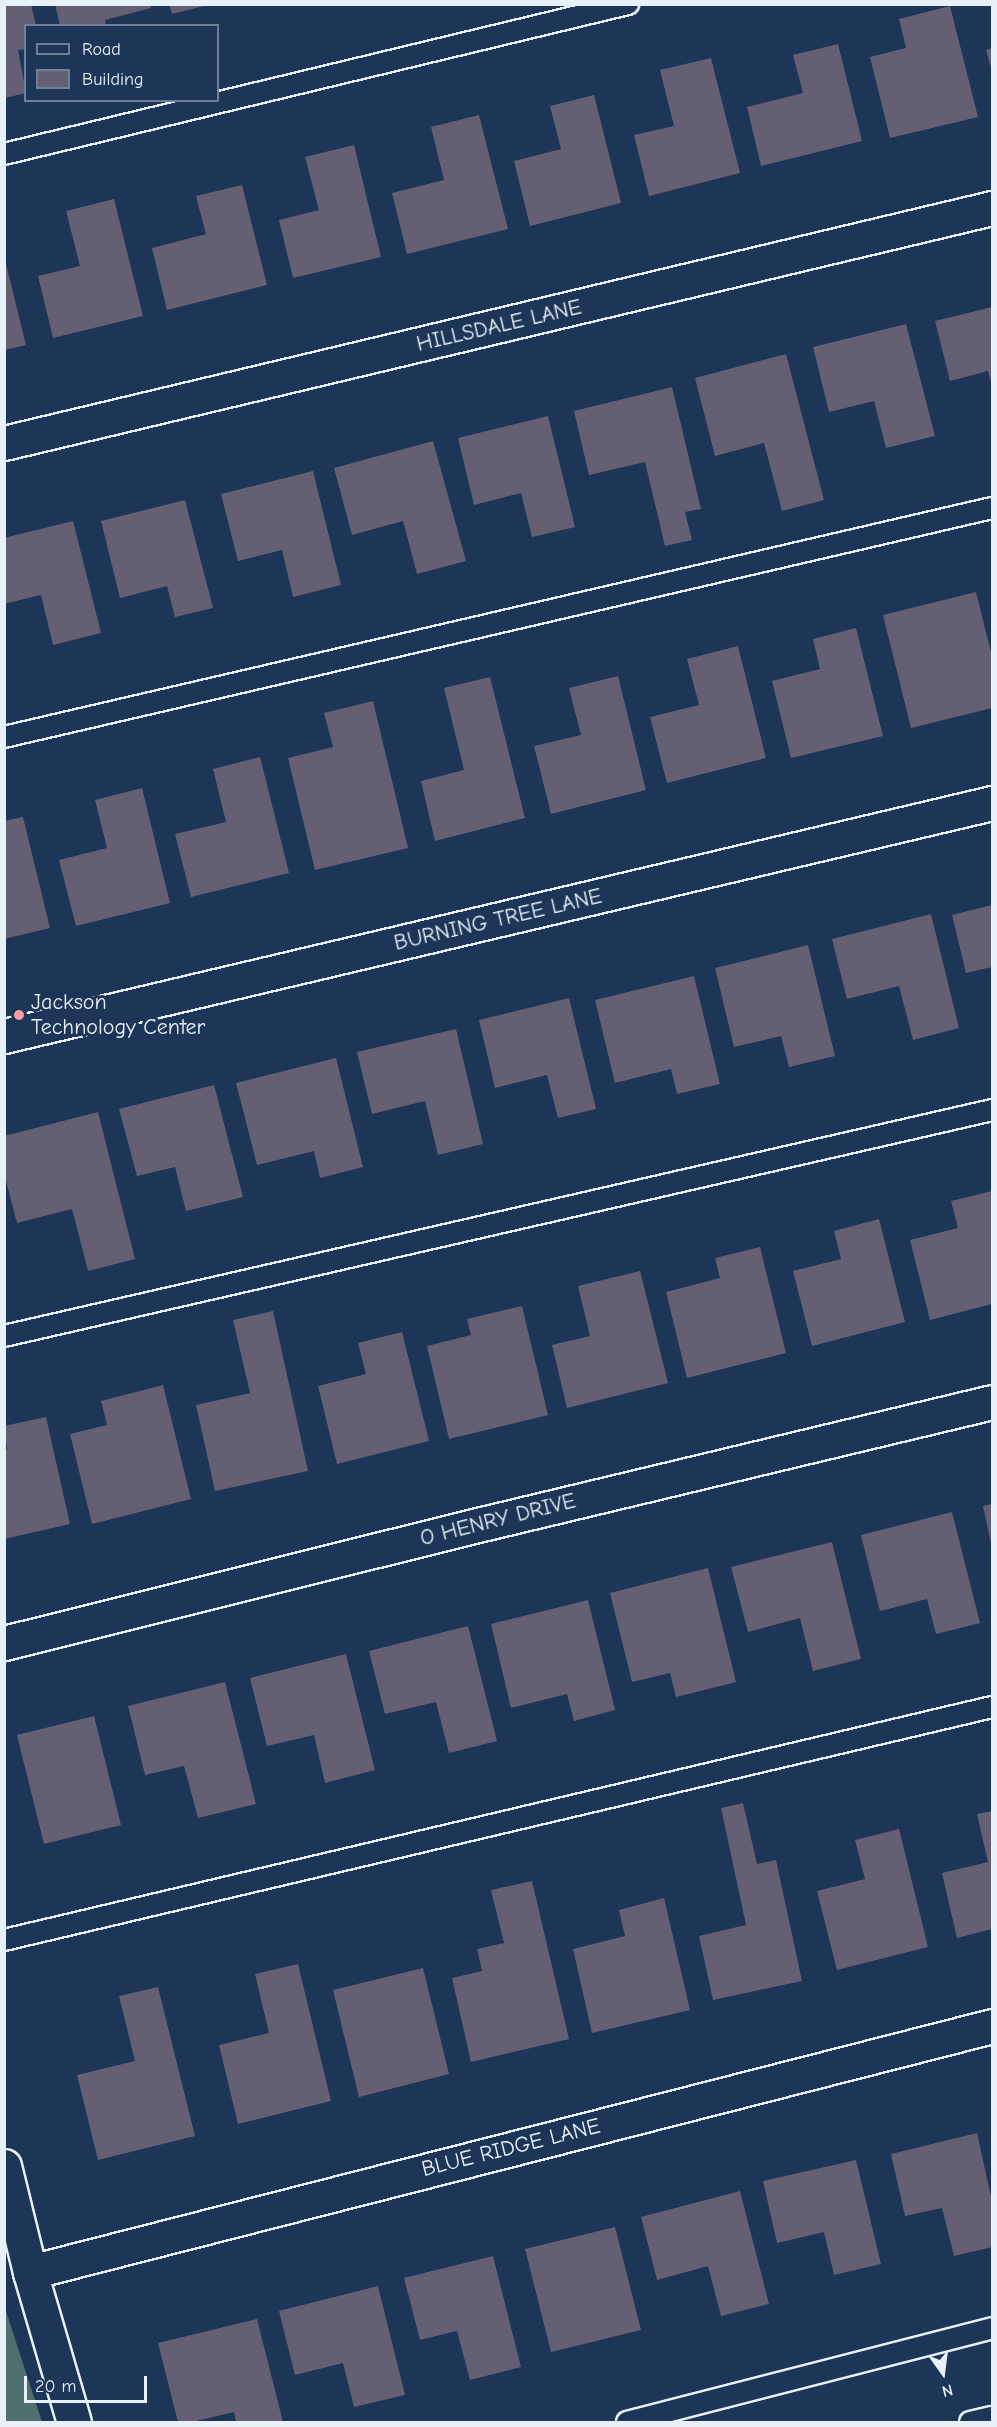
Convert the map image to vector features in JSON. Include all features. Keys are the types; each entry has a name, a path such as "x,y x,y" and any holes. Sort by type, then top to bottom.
{"street":[{"name":"HILLSDALE LANE","path":"4,443 993,208"},
{"name":"BURNING TREE LANE","path":"4,1036 993,803"},
{"name":"O HENRY DRIVE","path":"4,1643 482,1524 993,1402"},
{"name":"BLUE RIDGE LANE","path":"30,2272 993,2026"},
{"path":"4,2166 30,2272 74,2422"}],"lane":[{"path":"4,154 628,4"},
{"path":"4,737 993,508"},
{"path":"4,1336 993,1110"},
{"path":"4,1940 993,1707"},
{"path":"627,2422 993,2328"},
{"path":"970,2422 993,2417"}],"green space":[{"path":"5,2308 42,2422 5,2422"}],"building":[{"path":"4,4 31,4 36,24 24,24 24,49 18,50 24,93 5,98"},
{"path":"55,4 150,4 151,8 105,20 106,24 60,24"},
{"path":"169,4 208,4 208,5 172,14"},
{"path":"950,6 978,117 890,138 870,57 906,48 899,19"},
{"path":"838,44 862,141 761,166 747,107 803,93 793,55"},
{"path":"992,48 992,71 986,50"},
{"path":"711,58 740,173 649,196 634,135 674,126 660,70"},
{"path":"594,95 621,203 530,226 514,161 561,149 550,106"},
{"path":"479,115 508,229 407,254 392,193 444,180 431,127"},
{"path":"354,145 381,257 293,278 279,220 319,210 305,157"},
{"path":"242,185 267,285 167,310 152,248 206,234 196,196"},
{"path":"114,199 143,316 53,338 38,276 80,266 66,211"},
{"path":"5,260 26,345 5,350"},
{"path":"992,307 992,385 988,371 950,381 935,321"},
{"path":"906,324 935,436 886,448 874,401 829,412 813,347"},
{"path":"786,354 824,500 782,511 764,443 715,456 695,378"},
{"path":"672,387 701,509 685,512 692,540 665,546 645,462 589,475 574,411"},
{"path":"548,416 575,527 532,537 521,493 474,505 458,438"},
{"path":"433,441 466,561 417,574 403,521 352,535 334,468"},
{"path":"313,471 341,585 293,597 282,550 238,561 221,494"},
{"path":"185,500 213,608 175,617 167,586 120,598 101,521"},
{"path":"73,521 101,633 53,645 41,595 4,604 4,538"},
{"path":"976,592 992,656 992,708 911,728 883,615"},
{"path":"856,628 883,736 791,758 772,681 820,669 813,639"},
{"path":"738,646 766,758 667,783 650,717 699,705 687,659"},
{"path":"618,676 646,790 551,814 534,746 581,735 569,688"},
{"path":"490,677 525,818 435,841 421,781 464,770 444,688"},
{"path":"373,701 408,848 315,870 288,758 333,747 324,713"},
{"path":"260,757 289,873 191,897 175,834 226,822 213,769"},
{"path":"142,788 170,903 76,926 59,860 107,848 95,800"},
{"path":"23,817 50,928 4,939 4,821"},
{"path":"992,905 992,967 966,973 952,915"},
{"path":"931,914 959,1028 913,1040 899,986 847,999 832,939"},
{"path":"808,945 835,1056 789,1067 781,1036 734,1047 715,968"},
{"path":"694,976 720,1084 677,1094 671,1069 615,1083 595,1000"},
{"path":"569,998 596,1109 558,1118 547,1075 495,1088 479,1020"},
{"path":"456,1029 483,1144 438,1155 425,1101 372,1114 357,1052"},
{"path":"336,1058 363,1167 320,1178 314,1151 257,1165 236,1083"},
{"path":"214,1085 243,1197 186,1211 175,1167 137,1176 119,1109"},
{"path":"98,1112 135,1259 88,1271 72,1209 17,1223 4,1173 4,1136"},
{"path":"992,1191 992,1304 930,1320 910,1240 958,1228 951,1201"},
{"path":"879,1219 905,1322 812,1346 793,1271 841,1259 834,1231"},
{"path":"760,1247 786,1353 687,1378 666,1292 720,1278 715,1258"},
{"path":"640,1271 668,1383 567,1408 552,1345 590,1336 578,1286"},
{"path":"522,1306 548,1415 449,1439 427,1346 471,1335 467,1319"},
{"path":"273,1311 308,1471 215,1491 196,1405 250,1393 233,1320"},
{"path":"402,1332 429,1441 337,1464 318,1386 366,1374 358,1343"},
{"path":"163,1385 191,1499 92,1524 70,1434 107,1425 101,1401"},
{"path":"46,1417 70,1524 4,1539 4,1450 7,1449 4,1426"},
{"path":"992,1504 992,1547 983,1506"},
{"path":"952,1512 980,1623 936,1634 927,1599 880,1611 861,1535"},
{"path":"832,1542 861,1659 813,1671 800,1618 748,1632 731,1567"},
{"path":"708,1568 736,1682 676,1697 670,1673 632,1682 610,1593"},
{"path":"588,1600 615,1710 574,1721 567,1694 511,1708 491,1624"},
{"path":"468,1626 497,1741 449,1753 436,1702 385,1714 369,1651"},
{"path":"346,1654 375,1770 325,1783 314,1735 267,1746 250,1678"},
{"path":"225,1682 256,1804 198,1818 184,1766 145,1775 128,1706"},
{"path":"94,1716 121,1825 44,1844 17,1735"},
{"path":"743,1803 757,1864 776,1860 802,1981 713,2000 699,1936 746,1925 721,1808"},
{"path":"992,1811 992,1929 957,1938 942,1873 988,1862 977,1814"},
{"path":"899,1829 928,1947 837,1970 817,1891 865,1879 855,1840"},
{"path":"532,1881 569,2039 471,2062 452,1978 482,1971 477,1949 504,1943 491,1890"},
{"path":"664,1898 690,2010 592,2033 573,1949 625,1936 619,1910"},
{"path":"298,1964 331,2101 238,2124 219,2045 269,2033 255,1974"},
{"path":"423,1968 449,2074 359,2097 333,1990"},
{"path":"158,1987 195,2136 98,2160 77,2075 135,2061 119,1996"},
{"path":"977,2133 992,2201 992,2247 954,2256 942,2208 905,2216 891,2154"},
{"path":"856,2160 881,2264 834,2275 824,2232 777,2243 763,2181"},
{"path":"740,2191 769,2304 721,2316 708,2266 657,2280 641,2217"},
{"path":"615,2227 641,2330 551,2352 525,2249"},
{"path":"493,2256 521,2367 470,2380 457,2331 420,2340 404,2278"},
{"path":"378,2286 405,2395 354,2407 343,2363 295,2375 279,2311"},
{"path":"257,2319 283,2422 236,2422 234,2412 192,2422 178,2422 158,2343"}],"place":[{"name":"Jackson Technology Center","path":"19,1015"}]}
